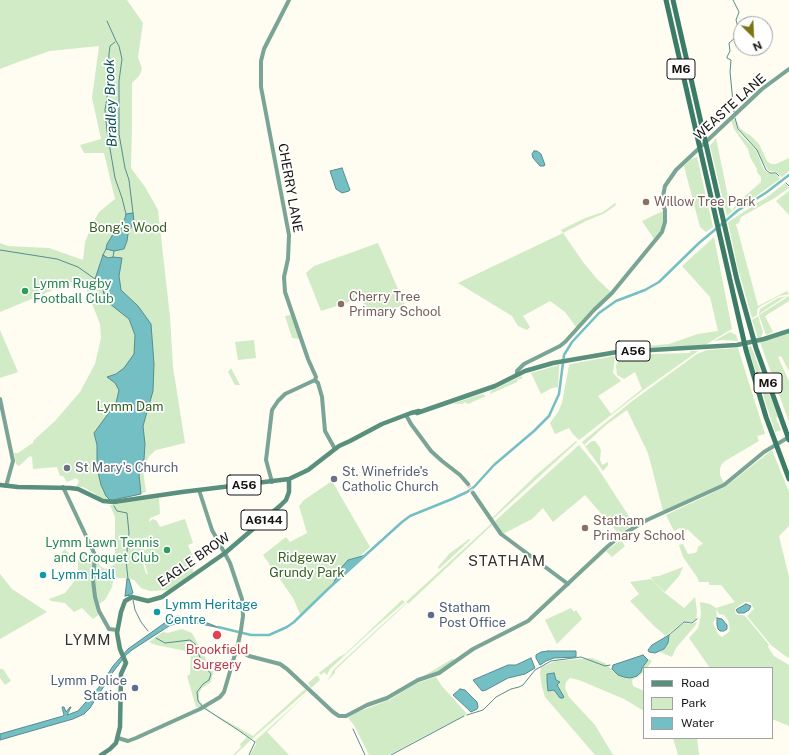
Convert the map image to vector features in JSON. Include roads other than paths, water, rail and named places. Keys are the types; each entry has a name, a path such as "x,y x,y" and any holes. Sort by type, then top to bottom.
{"highway":[{"name":"M6","path":"666,0 742,335 766,417 789,479"},
{"name":"M6","path":"673,0 737,280 756,348 789,438"}],"main road":[{"name":"A56","path":"0,485 18,487 63,487 78,489 103,501 114,502 290,479 304,473 335,449 382,424 490,388 540,366 617,352 701,348 749,342 789,330"},
{"name":"EAGLE BROW","path":"117,630 122,606 130,598 148,601 162,597 225,553 286,500 289,492 290,479"},
{"name":"A6144","path":"117,630 117,639 125,666 121,674 120,727 118,738"},
{"path":"101,755 112,747 118,738"}],"street":[{"name":"CHERRY LANE","path":"289,0 264,49 261,61 261,87 289,235 288,259 284,277 284,287 322,397 325,431 335,449"},
{"name":"WEASTE LANE","path":"517,375 516,371 524,364 565,342 594,310 612,293 662,232 665,222 665,210 662,201 664,186 676,170 762,90 789,69"},
{"path":"272,482 266,460 272,410 285,394 315,380"},
{"path":"0,399 13,461 6,486"},
{"path":"408,415 411,424 431,451 460,474 468,484"},
{"path":"236,649 249,656 280,664 333,712 337,715 343,716 367,705 388,698 418,680 439,673 473,649 528,621 607,547 634,527 724,485 764,452 789,438"},
{"path":"63,487 95,555 93,580 95,598 99,611 108,629 117,630"},
{"path":"118,738 132,740 203,707 220,697 223,693 241,630 243,616 242,599 225,553 212,530 199,490"},
{"path":"472,493 501,534 568,584"}],"water":[{"path":"534,151 541,154 545,165 544,166 540,166 533,158 532,154"},
{"path":"342,168 350,190 342,193 336,189 330,171"},
{"path":"133,213 134,221 128,234 124,249 114,251 106,249 107,244 115,231 124,222 126,214"},
{"name":"Lymm Dam","path":"103,255 108,258 122,258 119,276 121,290 138,306 151,324 154,364 153,391 143,426 145,444 144,459 139,475 141,494 113,500 110,500 106,496 101,485 97,468 97,445 94,433 116,403 119,390 115,383 107,377 116,374 124,368 134,354 135,335 129,319 105,300 102,284 95,279"},
{"path":"366,555 333,584 341,568 348,560"},
{"path":"127,579 129,579 133,593 125,596"},
{"path":"746,604 751,606 749,610 744,613 738,613 736,610"},
{"path":"178,616 200,620 220,628 192,622 181,622 169,626 126,655 113,672 90,708 84,714 73,719 0,740 0,734 63,716 62,707 64,707 66,712 71,707 67,715 78,711 100,686 113,666 128,649 173,617"},
{"path":"717,618 722,619 727,625 727,629 720,631 718,629"},
{"path":"669,635 668,643 664,649 655,653 649,652 648,650 652,645"},
{"path":"576,651 576,657 554,658 540,665 536,655 541,652"},
{"path":"643,655 648,660 637,676 630,678 624,677 618,675 612,669 613,665"},
{"path":"531,658 535,668 525,674 508,678 486,690 482,691 473,680 508,665 516,665"},
{"path":"554,673 556,680 560,682 557,685 564,697 563,698 560,698 554,690 548,691 547,674"},
{"path":"460,689 465,690 477,702 477,709 471,712 453,695"}],"waterway":[{"path":"733,0 739,12 736,20 738,27 734,33 735,38 729,43 730,51 727,58 731,60 730,72 734,112"},
{"name":"Bradley Brook","path":"107,21 119,46 122,59 119,81 119,134 125,168 129,180 133,213"},
{"name":"Bradley Brook","path":"115,42 110,46 105,110 115,178 126,214"},
{"path":"735,118 738,129 757,150 766,170 770,173 776,173 779,176"},
{"path":"218,627 251,635 269,635 287,627 410,516 452,499 474,487 494,465 534,431 549,416 559,394 564,355 572,342 599,313 616,301 645,290 659,282 699,243 737,211 767,192 789,175"},
{"path":"786,183 789,186"},
{"path":"103,255 106,249"},
{"path":"0,250 57,259 78,267 95,279"},
{"path":"113,257 114,251"},
{"path":"114,506 117,511 127,513 129,533 126,560 128,579"},
{"path":"125,596 132,595"},
{"path":"133,600 135,610 141,622 148,631"},
{"path":"669,635 684,622 692,623 697,619"},
{"path":"156,638 165,643 190,640 195,644 202,663 211,674 209,680 203,684 197,692 198,701 202,706"},
{"path":"467,715 483,710 496,697 511,689 523,685 535,670 551,661 581,657 605,666 610,665"},
{"path":"204,708 255,742 249,755"},
{"path":"391,755 464,716"},
{"path":"353,729 365,755"}],"tunnel":[{"path":"468,484 473,493"}],"place":[{"name":"Willow Tree Park","path":"646,202"},
{"name":"Lymm Rugby Football Club","path":"25,291"},
{"name":"Cherry Tree Primary School","path":"341,304"},
{"name":"St Mary's Church","path":"67,468"},
{"name":"St. Winefride's Catholic Church","path":"334,479"},
{"name":"Statham Primary School","path":"585,528"},
{"name":"Lymm Lawn Tennis and Croquet Club","path":"167,550"},
{"name":"Lymm Hall","path":"43,575"},
{"name":"Lymm Heritage Centre","path":"157,612"},
{"name":"Statham Post Office","path":"431,615"},
{"name":"Brookfield Surgery","path":"217,635"},
{"name":"Lymm Police Station","path":"135,688"}],"district":[{"name":"STATHAM","path":"507,561"},
{"name":"LYMM","path":"88,640"}],"park label":[{"name":"Bong's Wood","path":"128,228"},
{"name":"Ridgeway Grundy Park","path":"307,566"}]}
